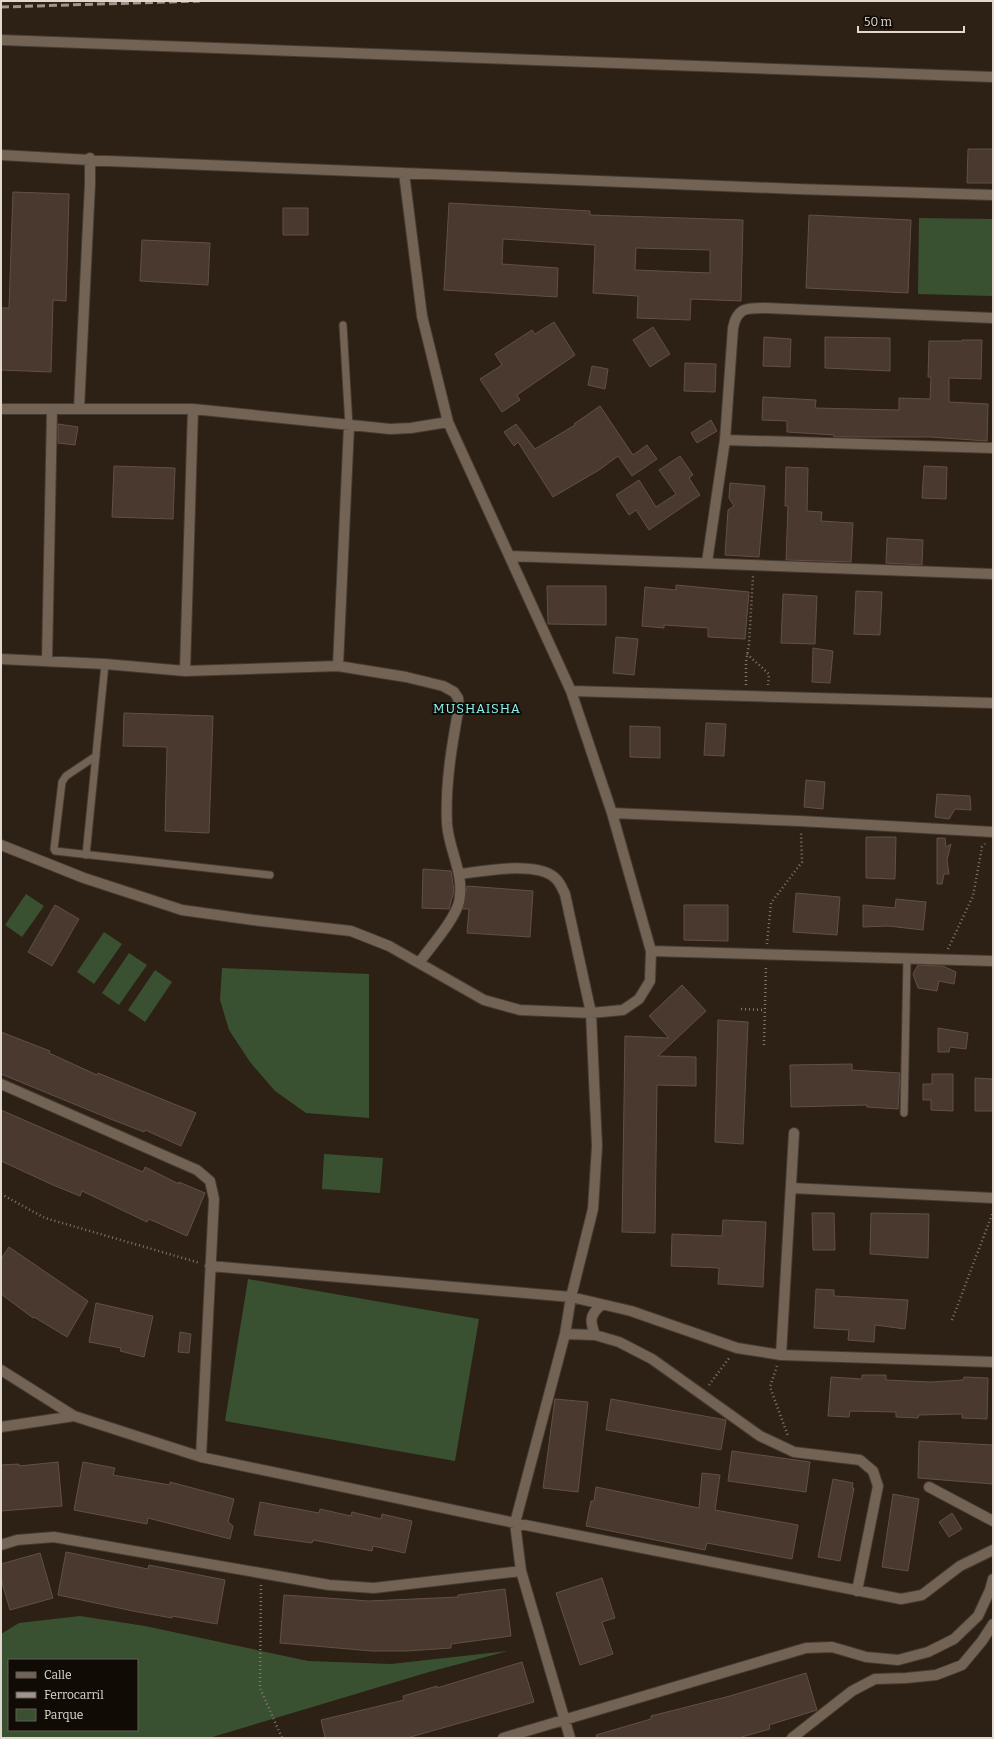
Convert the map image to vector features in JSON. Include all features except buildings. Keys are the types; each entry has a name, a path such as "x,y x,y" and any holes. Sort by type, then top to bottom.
{"street":[{"path":"1,40 993,77"},
{"path":"1,155 797,189 993,195"},
{"path":"79,409 90,158"},
{"path":"1,845 84,878 182,910 351,931 389,946 484,1000 520,1010 591,1013 623,1010 639,999 650,981 651,951 612,813 571,691 448,422 422,316 404,173"},
{"path":"707,562 725,440 733,328 735,318 741,311 749,308 766,308 993,318"},
{"path":"1,409 193,409 390,429 411,428 448,422"},
{"path":"185,671 193,409"},
{"path":"47,661 52,410"},
{"path":"338,666 349,426"},
{"path":"725,440 993,448"},
{"path":"510,556 707,562 754,566 993,574"},
{"path":"1,659 105,664 185,671 338,666 406,677 443,686 454,692 458,698 459,706 448,789 447,825 452,852 460,874 459,901 440,935 418,963"},
{"path":"571,691 993,703"},
{"path":"612,813 800,821 993,832"},
{"path":"460,874 488,870 536,869 554,877 565,894 591,1013 597,1154 593,1209 570,1297 565,1334 515,1523 521,1572 570,1738"},
{"path":"651,951 993,961"},
{"path":"1,1084 197,1170 210,1181 214,1199 201,1457"},
{"path":"781,1355 794,1133"},
{"path":"791,1188 993,1198"},
{"path":"210,1266 570,1297 631,1311 737,1348 781,1355 993,1362"},
{"path":"595,1335 591,1323 593,1312 601,1305"},
{"path":"565,1334 595,1335 619,1342 652,1359 760,1436 794,1452 860,1460 873,1471 878,1486 857,1590"},
{"path":"1,1370 74,1416 201,1457 515,1523 901,1599 922,1595 960,1566 993,1550"},
{"path":"1,1427 74,1416"},
{"path":"929,1487 993,1521"},
{"path":"1,1545 17,1540 54,1537 329,1585 374,1588 521,1572"},
{"path":"503,1738 806,1648 832,1647 866,1657 898,1660 928,1652 954,1639 978,1616 990,1590 993,1579"},
{"path":"792,1738 852,1691 875,1679 936,1675 962,1665 982,1641 993,1624"}],"lane":[{"path":"343,325 349,426"},
{"path":"86,855 105,664"},
{"path":"96,756 66,776 62,782 54,849 58,852 270,875"},
{"path":"904,1113 908,959"}],"path":[{"path":"749,696 746,677 754,566"},
{"path":"747,653 770,676 766,697"},
{"path":"764,1045 766,954 771,903 802,862 800,821"},
{"path":"942,960 973,896 982,848 993,832"},
{"path":"741,1010 764,1010"},
{"path":"1,1194 45,1218 210,1266"},
{"path":"952,1320 993,1212"},
{"path":"703,1394 737,1348"},
{"path":"781,1355 770,1387 794,1452"},
{"path":"262,1573 260,1688 282,1738"}],"green space":[{"path":"919,218 993,219 993,296 918,294"},
{"path":"26,894 44,906 22,937 5,925"},
{"path":"104,932 122,944 94,984 77,972"},
{"path":"129,953 147,965 119,1005 102,993"},
{"path":"222,968 369,974 369,1118 306,1113 275,1091 250,1062 229,1030 220,1000"},
{"path":"155,970 172,982 145,1022 128,1010"},
{"path":"324,1154 383,1158 380,1193 322,1189"},
{"path":"248,1279 479,1319 455,1461 225,1421"},
{"path":"80,1616 145,1626 308,1661 391,1664 508,1651 429,1672 209,1738 1,1738 1,1634 19,1623"}],"railway":[{"path":"1,7 200,1"}],"district":[{"name":"MUSHAISHA","path":"477,708"}]}
